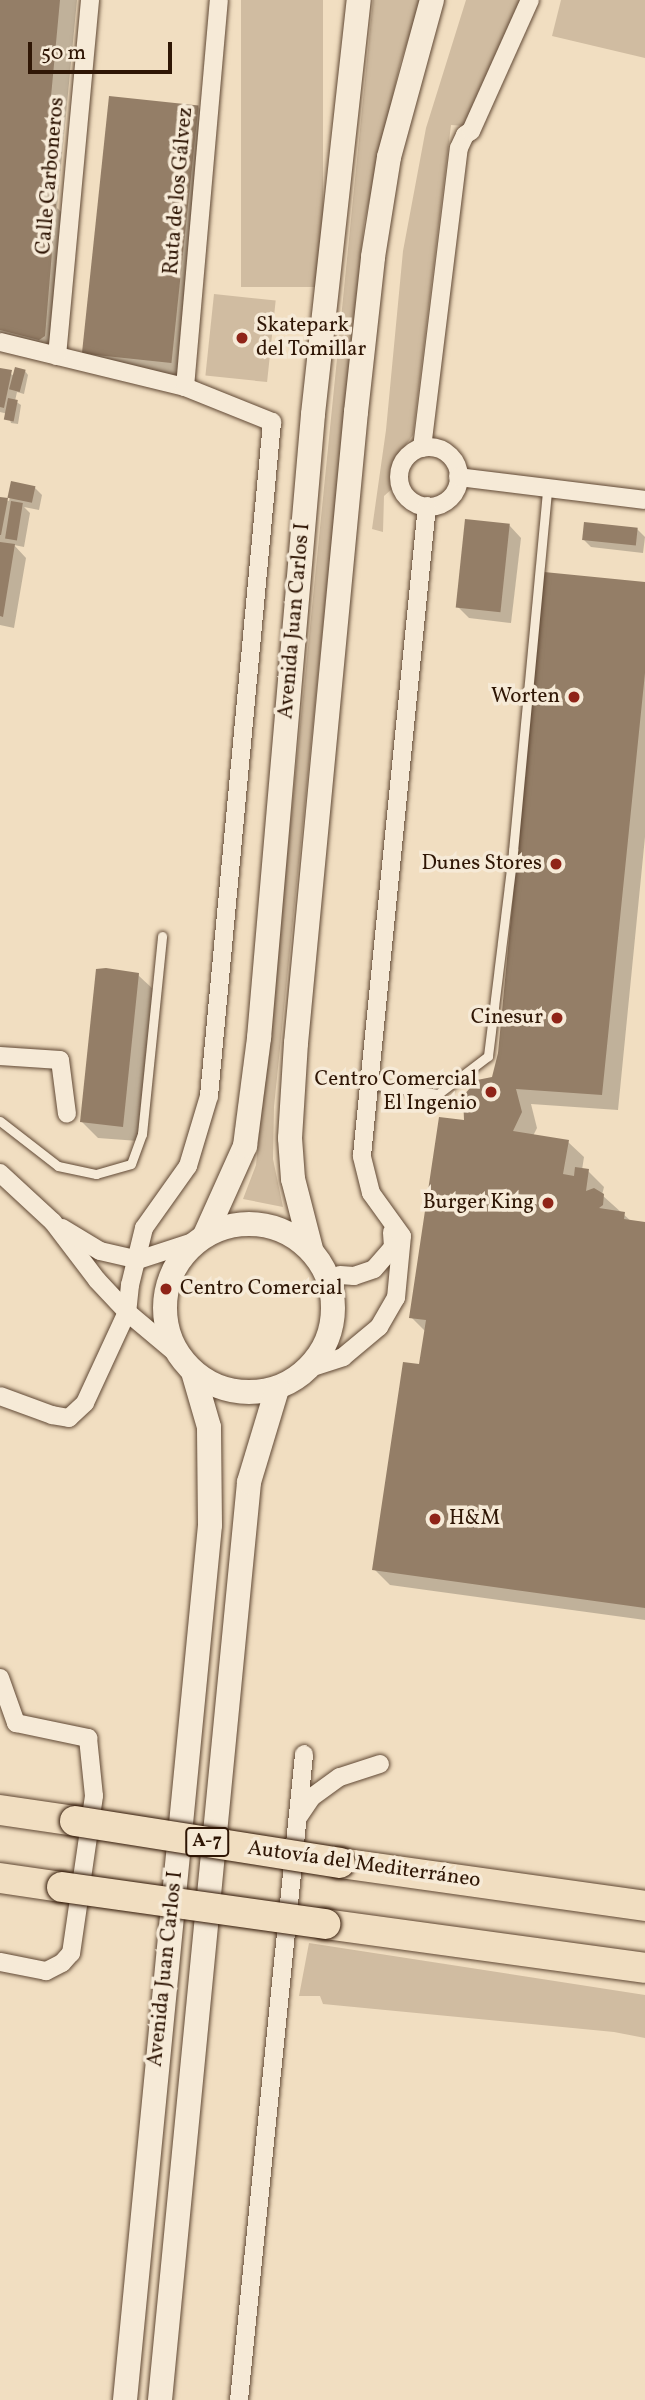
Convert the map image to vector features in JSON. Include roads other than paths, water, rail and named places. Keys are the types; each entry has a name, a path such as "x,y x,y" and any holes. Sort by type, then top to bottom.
{"highway":[{"name":"Autovía del Mediterráneo","path":"0,1810 340,1863 645,1906"},
{"path":"0,1878 645,1968"},
{"path":"529,1888 645,1896"},
{"path":"564,1957 645,1975"}],"street":[{"name":"Calle Carboneros","path":"57,356 90,0"},
{"name":"Ruta de los Gálvez","path":"185,387 219,0"},
{"name":"Avenida Juan Carlos I","path":"200,1238 245,1146 259,1038 313,414 359,0"},
{"path":"311,1250 292,1179 290,1138 296,1043 373,257 390,157 432,0"},
{"path":"422,447 459,148 465,135 471,131 530,0"},
{"path":"0,342 185,387 272,422 209,1096 188,1166 144,1228 130,1285 127,1312 85,1403 69,1418 0,1396"},
{"path":"422,447 433,447 450,456 458,477 454,492 447,500 427,506 411,501 399,482 403,461 422,447"},
{"path":"458,477 645,500"},
{"path":"0,1172 53,1222 97,1280 127,1312 205,1381 237,1392 277,1389 310,1368 343,1357 379,1327 397,1298 402,1236 371,1193 362,1156 427,506"},
{"path":"0,1056 60,1060 67,1114"},
{"path":"340,1275 354,1276 374,1269 384,1261 393,1247 387,1215"},
{"path":"53,1222 100,1251 138,1260 239,1223 266,1224 296,1236 325,1269 332,1287 334,1320 322,1353 310,1368"},
{"path":"186,1363 165,1322 166,1289 177,1262 200,1238"},
{"name":"Avenida Juan Carlos I","path":"125,2400 210,1525 209,1427 186,1363"},
{"path":"161,2393 249,1482 277,1389"},
{"path":"0,1678 8,1725 88,1738 94,1796 71,1953 62,1963 46,1971 0,1962"},
{"path":"239,2400 304,1754"},
{"path":"297,1819 312,1797 340,1777 380,1764"}],"lane":[{"path":"369,1084 438,1094 488,1056 511,863 547,488"},
{"path":"0,1121 58,1166 96,1174 131,1164 142,1134 162,936"}],"place":[{"name":"Skatepark del Tomillar","path":"242,338"},
{"name":"Worten","path":"574,697"},
{"name":"Dunes Stores","path":"556,864"},
{"name":"Cinesur","path":"557,1018"},
{"name":"Centro Comercial El Ingenio","path":"491,1092"},
{"name":"Burger King","path":"548,1203"},
{"name":"Centro Comercial","path":"166,1289"},
{"name":"H&M","path":"435,1519"}]}
